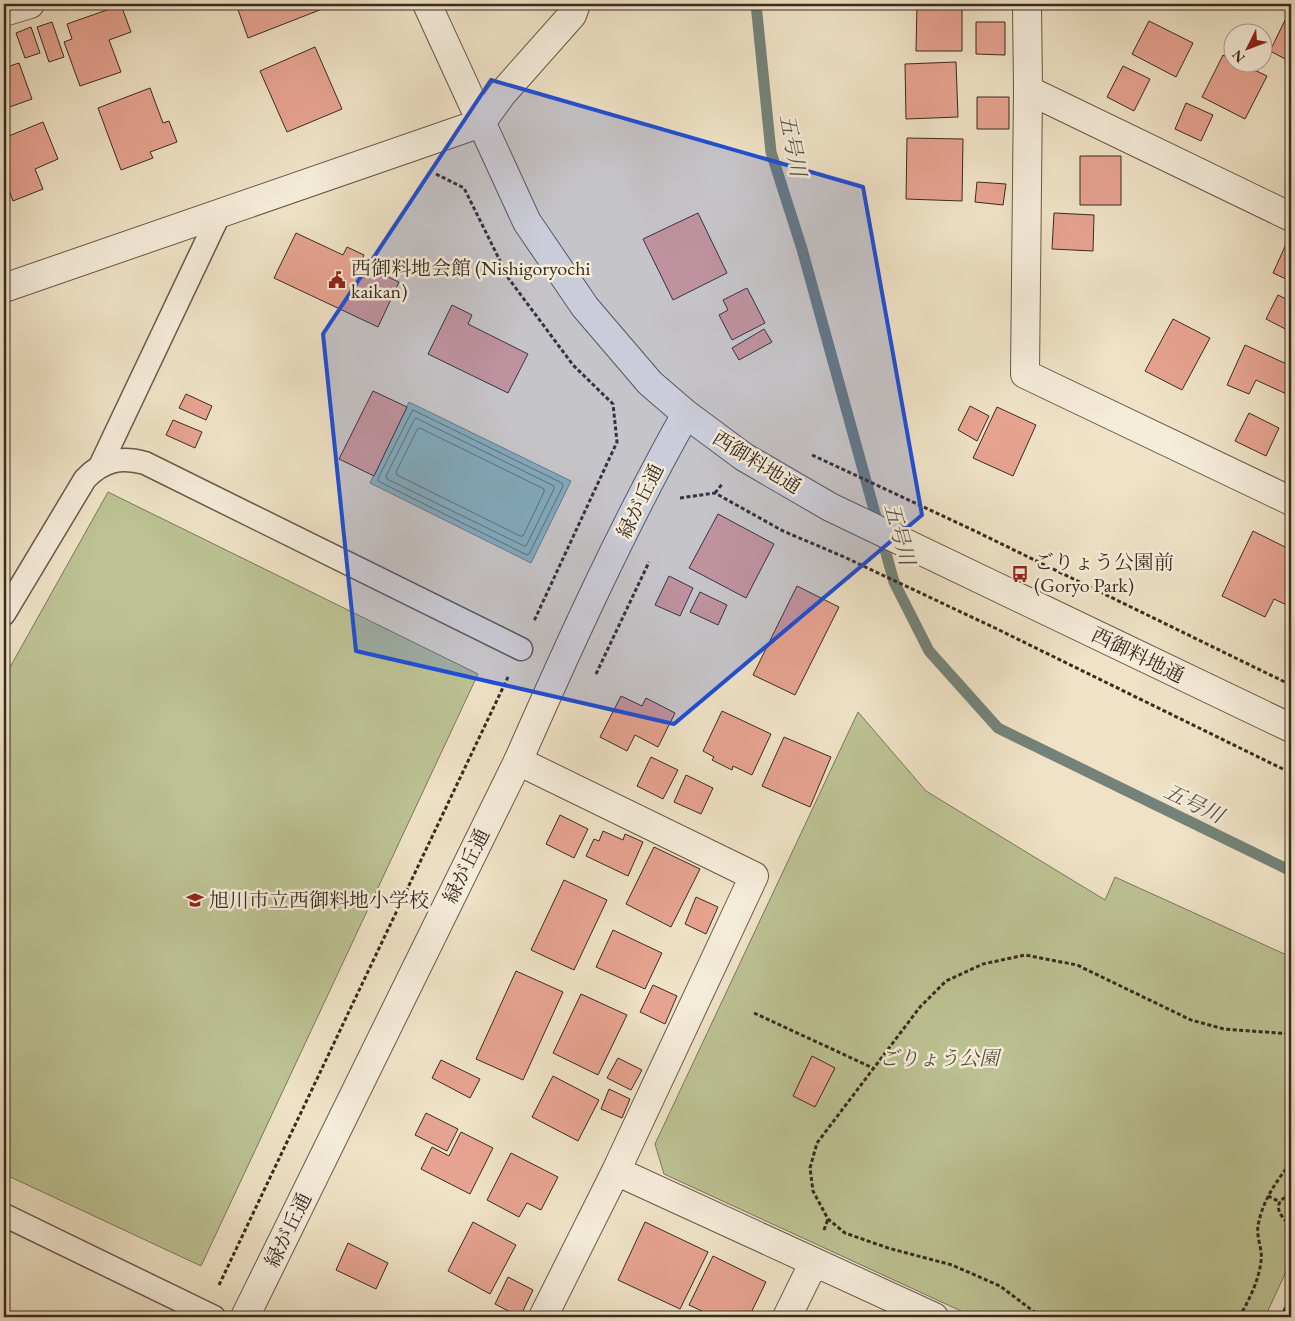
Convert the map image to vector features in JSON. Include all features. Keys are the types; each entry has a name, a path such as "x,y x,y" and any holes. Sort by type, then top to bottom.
{"street":[{"path":"4,12 30,4"},
{"name":"西御料地通","path":"427,4 527,222 585,308 650,384 686,414 744,457 830,507 1291,728"},
{"path":"4,288 481,123 502,94 572,15 576,4"},
{"path":"1027,4 1025,374 1291,501"},
{"path":"1028,90 1291,217"},
{"name":"緑が丘通","path":"245,1317 518,760 646,487 686,414"},
{"path":"518,760 754,876 616,1171 543,1317"},
{"path":"616,1171 934,1317"},
{"path":"787,1317 814,1262"}],"lane":[{"path":"4,614 85,479 101,464 219,214"},
{"path":"101,464 119,460 145,463 521,649"},
{"path":"4,1215 210,1315"}],"path":[{"path":"210,1315 617,442 612,404 573,365 509,279 464,188 435,174"},
{"path":"810,454 976,531 1291,685"},
{"path":"679,499 715,493 783,531 842,556 994,628 1291,773"},
{"path":"596,676 650,561"},
{"path":"1041,1317 1000,1286 952,1265 888,1248 846,1233 828,1219 813,1191 810,1168 817,1143 920,1007 946,981 983,964 1026,955 1077,965 1191,1020 1224,1029 1291,1034"},
{"path":"754,1013 873,1068"},
{"path":"1239,1317 1249,1301 1261,1260 1258,1228 1268,1196 1291,1162"},
{"path":"1291,1195 1285,1197 1280,1202 1278,1209 1280,1216 1291,1223"},
{"path":"1268,1196 1280,1202"},
{"path":"1281,1317 1291,1296"}],"highlighted area":[{"path":"491,80 863,187 922,515 674,724 356,651 323,334"}],"green space":[{"name":"旭川市立西御料地小学校","path":"108,492 478,674 201,1266 4,1174 4,678"},
{"name":"ごりょう公園","path":"858,712 926,791 1105,900 1115,877 1291,957 1291,1261 1265,1317 974,1317 664,1174 655,1144"}],"water":[{"path":"409,402 571,481 531,563 370,483"}],"building":[{"path":"236,4 335,4 248,38"},
{"path":"917,4 962,4 962,51 916,51"},
{"path":"121,5 131,32 109,40 121,72 80,86 64,42 72,39 67,24"},
{"path":"1289,12 1291,13 1291,62 1272,52 1272,47"},
{"path":"1149,21 1193,43 1176,77 1132,54"},
{"path":"52,22 64,57 49,62 37,27"},
{"path":"976,22 1005,22 1005,55 976,54"},
{"path":"31,27 40,53 25,58 16,33"},
{"path":"315,47 342,109 287,132 260,71"},
{"path":"1222,57 1222,72 1259,72 1267,76 1245,119 1202,97"},
{"path":"956,62 958,117 906,119 905,64"},
{"path":"19,63 32,99 4,109 4,68"},
{"path":"1123,66 1150,79 1134,111 1107,97"},
{"path":"150,88 163,123 169,121 177,142 150,152 153,158 121,170 98,108"},
{"path":"977,97 1009,97 1009,129 977,129"},
{"path":"1186,103 1213,115 1201,141 1175,129"},
{"path":"43,122 58,159 35,169 43,189 13,201 4,177 4,138"},
{"path":"907,138 963,139 962,201 906,199"},
{"path":"1080,156 1121,156 1121,205 1080,205"},
{"path":"977,182 1006,184 1003,205 975,202"},
{"path":"698,213 727,273 673,300 643,239"},
{"path":"1054,213 1094,215 1093,251 1052,249"},
{"name":"西御料地会館 (Nishigoryochi kaikan)","path":"296,233 343,255 347,247 364,255 360,264 399,282 378,327 274,278"},
{"path":"1287,242 1291,244 1291,268 1286,279 1273,273"},
{"path":"747,288 765,323 732,340 719,315 728,310 723,300"},
{"path":"1278,295 1290,301 1291,299 1291,332 1266,319"},
{"path":"452,305 472,315 468,324 528,354 508,393 428,354"},
{"path":"1173,319 1210,338 1182,390 1145,371"},
{"path":"764,329 772,342 739,360 732,348"},
{"path":"1245,345 1291,366 1291,396 1256,380 1249,394 1227,385"},
{"path":"373,391 407,407 374,476 339,459"},
{"path":"186,394 212,406 206,420 179,408"},
{"path":"970,406 989,416 977,441 958,430"},
{"path":"997,407 1036,425 1013,476 973,458"},
{"path":"1249,413 1279,428 1266,456 1235,441"},
{"path":"173,420 202,432 195,448 166,435"},
{"path":"718,514 774,544 746,598 689,568"},
{"path":"1253,531 1291,550 1291,564 1285,577 1291,580 1291,607 1274,599 1265,617 1222,596"},
{"path":"669,576 693,588 680,616 655,605"},
{"path":"797,586 839,607 795,695 753,675"},
{"path":"700,592 727,605 718,625 690,612"},
{"path":"621,696 642,706 646,698 675,713 658,747 635,735 627,751 600,737"},
{"path":"722,711 771,734 752,775 733,766 732,770 712,760 714,757 703,751"},
{"path":"784,737 831,757 810,807 762,786"},
{"path":"651,757 678,770 663,799 637,786"},
{"path":"686,775 713,788 701,814 674,802"},
{"path":"560,815 588,829 574,858 546,844"},
{"path":"603,831 623,840 625,834 643,842 628,876 586,856 594,839 599,841"},
{"path":"654,847 700,869 671,927 626,904"},
{"path":"564,880 607,900 574,970 531,950"},
{"path":"696,897 718,907 706,934 685,924"},
{"path":"613,930 662,953 645,989 596,967"},
{"path":"516,971 563,992 523,1080 476,1059"},
{"path":"653,985 677,996 665,1024 640,1012"},
{"path":"581,994 627,1015 598,1075 553,1053"},
{"path":"812,1056 835,1068 815,1107 793,1096"},
{"path":"618,1058 642,1070 631,1090 607,1078"},
{"path":"441,1060 480,1079 470,1098 432,1078"},
{"path":"553,1076 599,1100 578,1141 532,1117"},
{"path":"609,1089 630,1099 622,1118 601,1109"},
{"path":"426,1113 458,1129 447,1151 415,1135"},
{"path":"461,1132 493,1148 470,1194 421,1169 432,1147 449,1156"},
{"path":"511,1153 558,1177 541,1210 527,1203 519,1217 487,1200"},
{"path":"473,1222 516,1245 490,1294 448,1271"},
{"path":"645,1222 708,1252 680,1309 618,1280"},
{"path":"348,1243 388,1263 376,1289 336,1270"},
{"path":"713,1256 766,1282 749,1317 715,1317 689,1305"},
{"path":"508,1277 533,1290 520,1317 495,1304"}],"waterway":[{"name":"五号川","path":"756,4 771,152 802,249 894,582 929,651 998,728 1291,871"}],"place":[{"name":"西御料地会館 (Nishigoryochi kaikan)","path":"337,280"},
{"name":"ごりょう公園前 (Goryo Park)","path":"1020,574"},
{"name":"旭川市立西御料地小学校","path":"195,900"}]}
